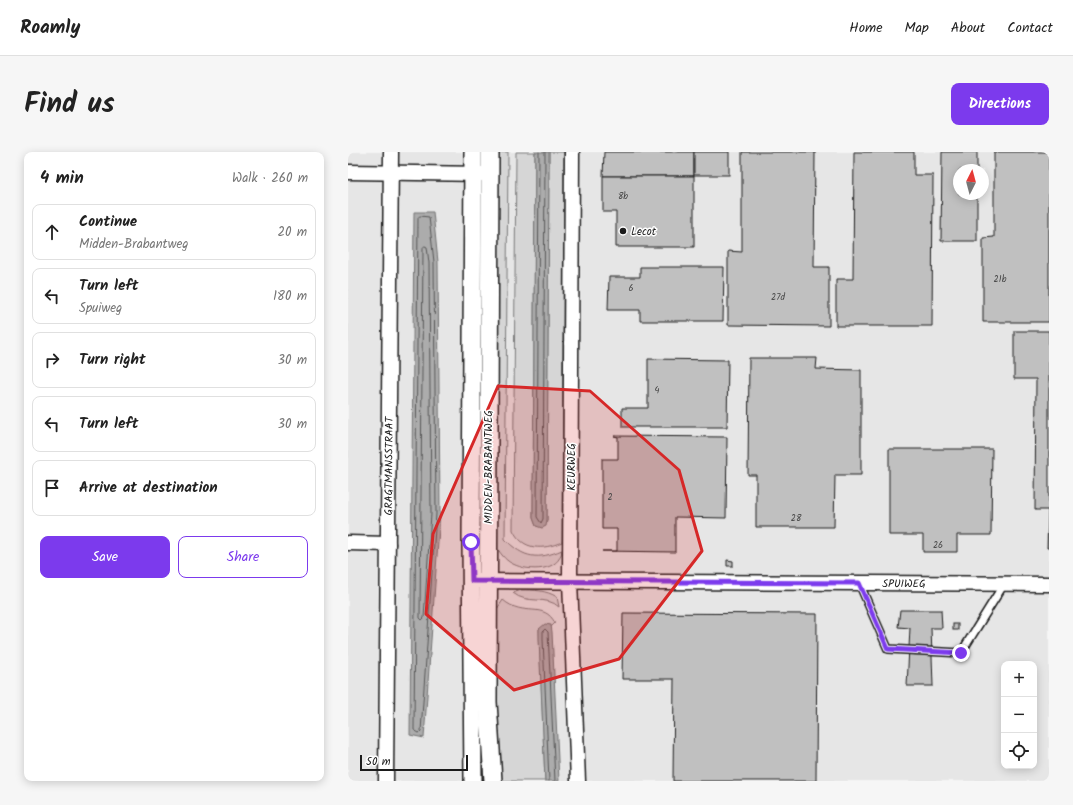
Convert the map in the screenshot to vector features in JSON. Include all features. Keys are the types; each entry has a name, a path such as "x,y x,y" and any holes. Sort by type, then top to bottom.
{"street":[{"name":"GRAGTMANSSTRAAT","path":"386,781 391,152"},
{"name":"MIDDEN-BRABANTWEG","path":"473,152 472,173 480,581 494,781"},
{"name":"MIDDEN-BRABANTWEG","path":"473,781 480,581 490,152"},
{"name":"KEURWEG","path":"572,152 570,582 578,781"},
{"path":"348,172 490,174"},
{"path":"348,543 388,544"},
{"name":"SPUIWEG","path":"480,581 1049,584"}],"lane":[{"path":"859,583 888,649 961,653 1004,584"}],"highlighted area":[{"path":"498,386 590,391 679,470 702,551 619,659 514,690 426,614 433,534"}],"shaded area":[{"path":"348,152 1049,152 1049,781 348,781"},
{"path":"494,152 508,152 505,539 519,551 532,556 546,555 562,550 556,563 543,568 535,569 520,567 513,564 504,558 494,543"},
{"path":"516,152 535,152 533,518 536,526 547,520 549,152 564,152 562,542 555,545 541,547 534,547 522,542 513,530"},
{"path":"521,590 549,593 557,597 559,607 549,601 524,599 513,593"},
{"path":"503,600 518,608 545,613 550,616 555,623 551,627 539,629 545,781 502,781 496,727 493,615"}],"water":[{"path":"535,152 549,152 547,520 546,526 542,528 536,526 533,518"},
{"path":"414,212 433,212 438,262 440,514 424,738 410,735"},
{"path":"545,624 551,625 552,632 559,781 545,781 539,629"}],"building":[{"path":"604,152 694,152 694,176 603,176"},
{"path":"694,152 729,152 729,175 694,175"},
{"path":"742,152 815,152 814,267 829,267 829,326 728,325 728,251 742,252"},
{"path":"854,152 914,152 914,175 933,175 932,326 836,326 836,279 853,279"},
{"path":"942,152 977,152 977,164 953,164 953,200 977,200 977,241 941,241"},
{"path":"994,152 1049,152 1049,322 983,322 983,238 994,237"},
{"path":"603,176 694,176 694,247 616,247 616,212 603,212"},
{"path":"640,267 724,267 723,321 640,321 640,310 608,310 609,277 640,277"},
{"path":"1014,331 1049,331 1049,548 1047,548 1048,510 1035,510 1036,379 1014,379"},
{"path":"749,358 817,358 816,369 861,370 861,475 835,475 834,527 756,527 756,475 748,475"},
{"path":"648,359 728,360 727,427 622,427 622,408 648,408"},
{"path":"614,436 727,437 726,518 675,517 675,552 602,551 617,551 617,529 602,529 602,459 618,459 618,437"},
{"path":"889,449 992,449 991,535 957,535 957,552 923,552 923,535 889,535"},
{"path":"727,560 733,561 733,566 727,566"},
{"path":"900,610 941,610 942,628 931,628 933,686 907,686 910,628 898,627"},
{"path":"623,613 817,614 816,781 673,781 674,679 622,679"},
{"path":"953,624 958,624 958,630 953,630"}],"place":[{"name":"Lecot","path":"623,231"}],"route":[{"path":"471,542 472,581 859,583 888,649 961,653"}]}
